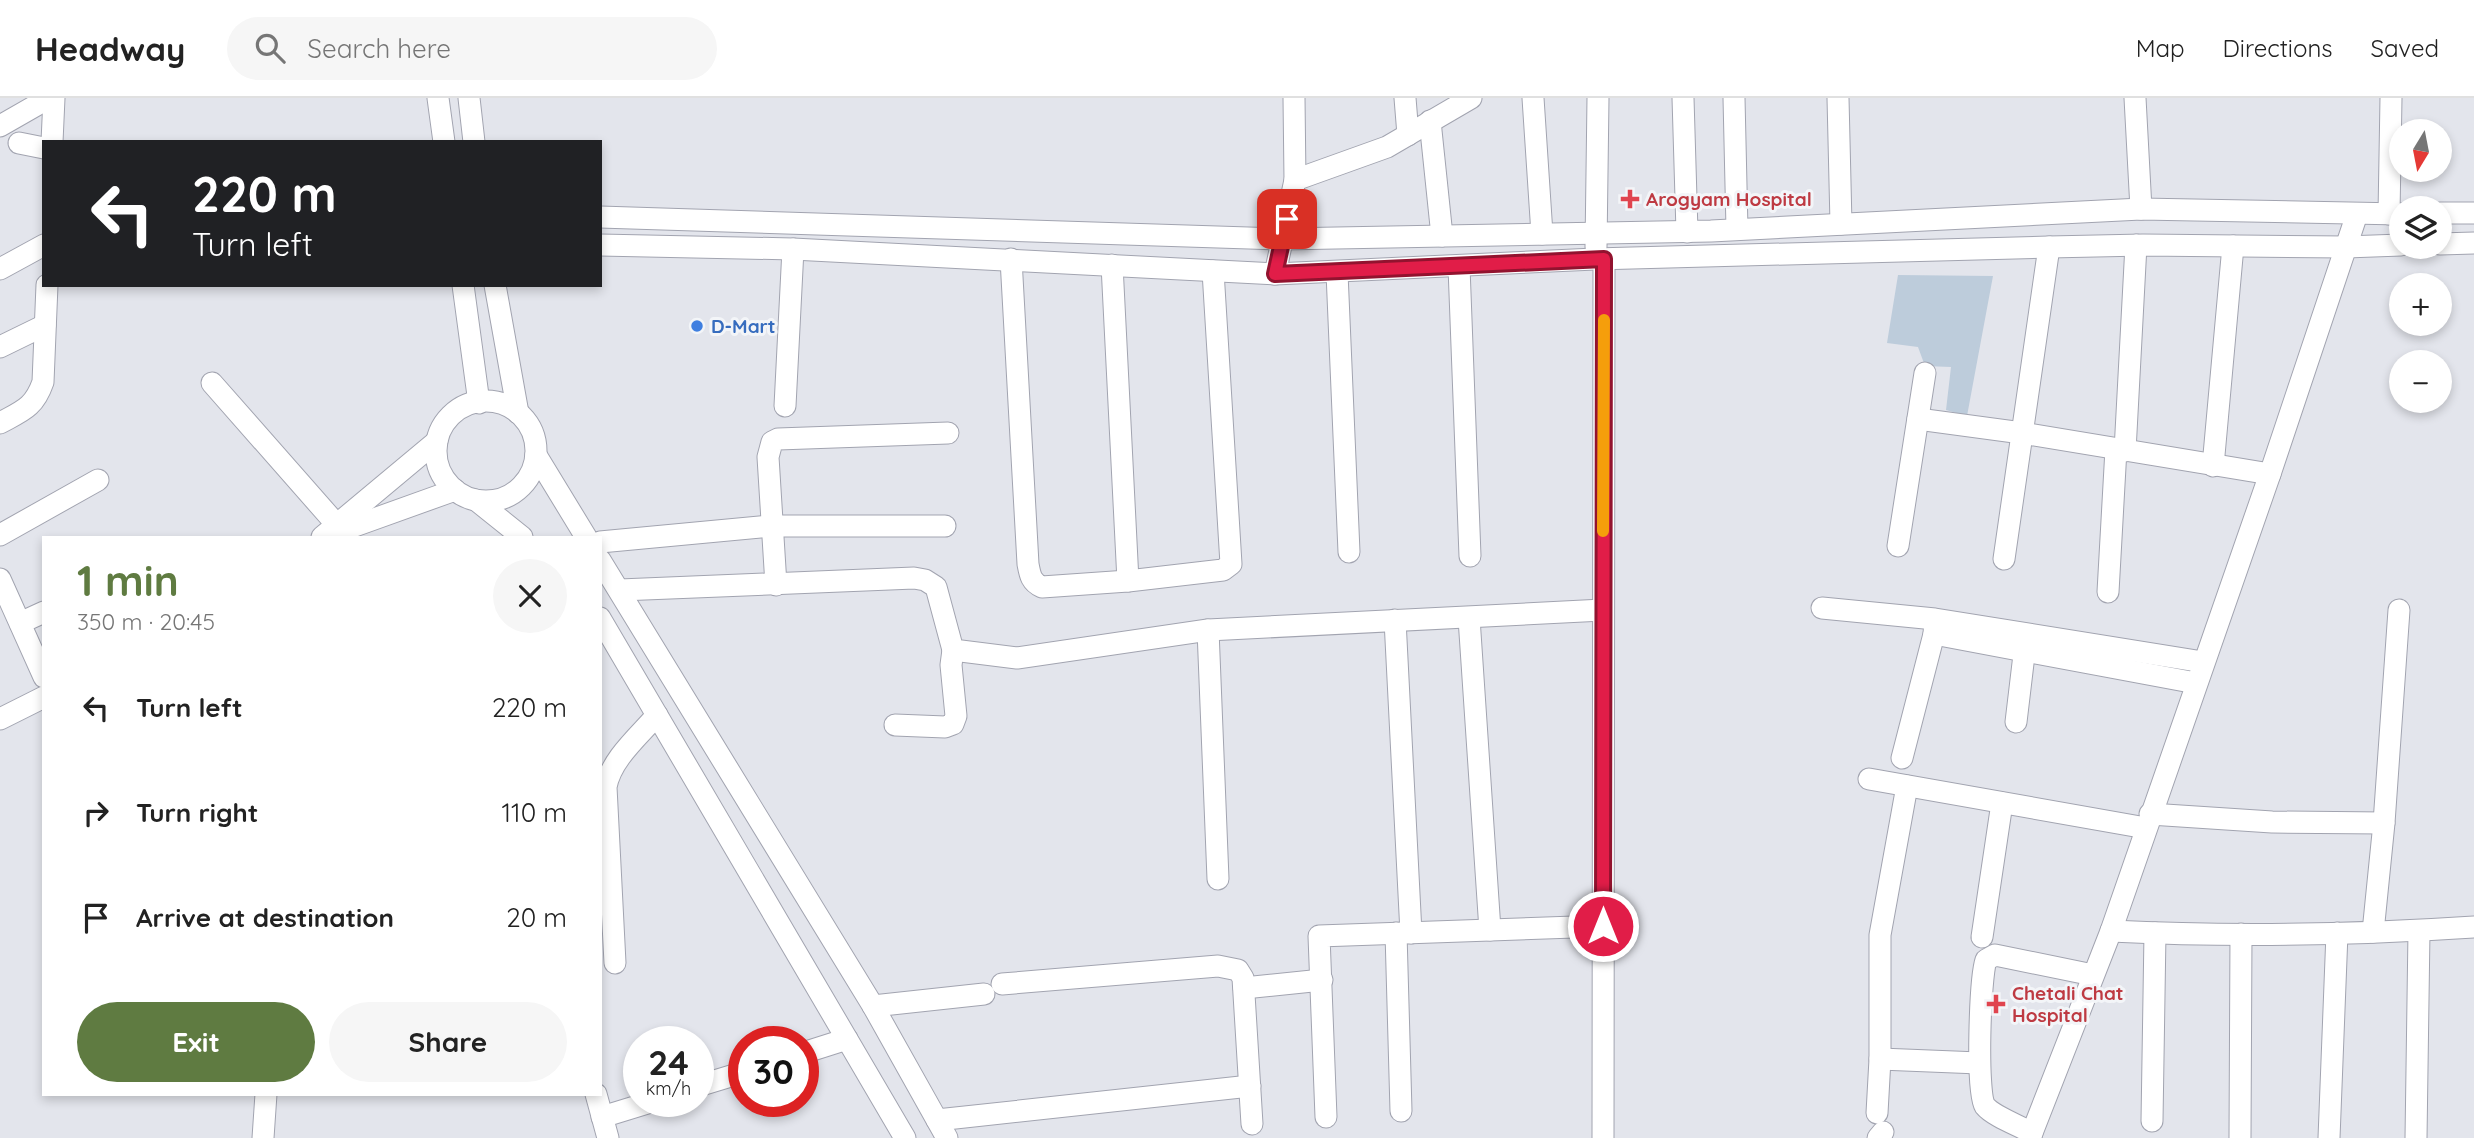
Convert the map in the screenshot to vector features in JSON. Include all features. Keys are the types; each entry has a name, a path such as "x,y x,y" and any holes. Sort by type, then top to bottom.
{"street":[{"path":"0,126 51,98 52,140"},
{"path":"438,98 444,140"},
{"path":"468,98 474,140"},
{"path":"1275,274 1295,180 1294,98"},
{"path":"1405,98 1408,135"},
{"path":"1295,180 1387,147 1471,98"},
{"path":"1533,98 1542,234"},
{"path":"1598,98 1596,233 1599,259 1603,610 1603,1138"},
{"path":"1683,98 1687,232"},
{"path":"1734,98 1737,229"},
{"path":"1838,98 1841,224"},
{"path":"2135,98 2141,209"},
{"path":"2391,98 2394,196"},
{"path":"1430,121 1442,236"},
{"path":"19,143 42,148"},
{"path":"602,217 1282,239 1687,232 2141,209 2389,214"},
{"path":"2452,214 2474,213"},
{"path":"2094,975 1995,955 1990,956 1984,967 1979,1063 1981,1093 1990,1110 2031,1135 2094,975 2111,931 2357,214"},
{"path":"2452,244 2474,243"},
{"path":"602,245 793,249 1275,274 1599,259 2049,247 2389,245"},
{"path":"2108,592 2136,245"},
{"path":"0,269 42,246"},
{"path":"2213,466 2233,246"},
{"path":"2004,559 2049,247"},
{"path":"785,406 793,249"},
{"path":"1011,259 1030,575 1034,583 1042,587 1128,581 1223,569 1231,564 1213,271"},
{"path":"1112,265 1128,581"},
{"path":"1459,267 1470,556"},
{"path":"1337,273 1349,552"},
{"path":"0,423 32,404 43,382 47,287"},
{"path":"463,287 479,402"},
{"path":"495,287 518,413"},
{"path":"0,347 45,325"},
{"path":"1898,546 1925,373"},
{"path":"212,383 327,533"},
{"path":"476,500 501,499 523,486 532,471 536,455 535,439 518,413 489,401 472,403 452,415 438,434 438,468 455,490 476,500 521,536"},
{"path":"1918,419 2022,433 2270,474"},
{"path":"776,585 768,457 772,442 778,439 948,432"},
{"path":"327,533 437,441"},
{"path":"536,455 585,536"},
{"path":"0,535 98,480"},
{"path":"327,533 455,490"},
{"path":"602,542 771,526 944,526"},
{"path":"602,563 873,1006 942,1129 1250,1086"},
{"path":"620,590 891,578 925,580 936,587 953,650 951,665 956,716 953,724 945,727 895,725"},
{"path":"0,579 42,672"},
{"path":"1822,608 2025,643 2196,683"},
{"path":"953,650 1017,658 1208,630 1603,610"},
{"path":"2373,932 2384,822 2399,610"},
{"path":"20,623 42,613"},
{"path":"1469,618 1490,930"},
{"path":"602,621 905,1138"},
{"path":"1395,621 1403,933 1401,1111"},
{"path":"1902,758 1935,626"},
{"path":"1208,630 1217,879"},
{"path":"2025,643 2203,662"},
{"path":"2016,722 2025,643"},
{"path":"0,719 42,698"},
{"path":"615,963 606,886 606,787 608,776 615,764 657,715"},
{"path":"1869,779 2002,803 2148,821 2384,822"},
{"path":"1879,1128 1881,935 1907,786"},
{"path":"1982,937 2002,803"},
{"path":"1326,1117 1319,936 1603,926"},
{"path":"2111,931 2337,933 2474,927"},
{"path":"2416,1138 2419,931"},
{"path":"2152,1121 2155,933"},
{"path":"2329,1138 2337,933"},
{"path":"2240,1138 2241,934"},
{"path":"873,1006 993,989 1229,967 1238,970 1243,978 1252,1124"},
{"path":"1244,988 1322,980"},
{"path":"819,1048 847,1039"},
{"path":"1880,1059 1979,1063"},
{"path":"263,1138 266,1096"},
{"path":"597,1096 608,1138"},
{"path":"602,1117 623,1111"}],"shaded area":[{"path":"1898,275 1993,276 1967,416 1946,410 1951,367 1925,366 1918,347 1887,343"}],"slow traffic":[{"path":"1603,531 1604,320"}],"place":[{"name":"Arogyam Hospital","path":"1630,199"},
{"name":"D-Mart","path":"697,326"},
{"name":"Chetali Chat Hospital","path":"1996,1004"}],"route":[{"path":"1287,219 1275,274 1604,259 1603,926"}]}
